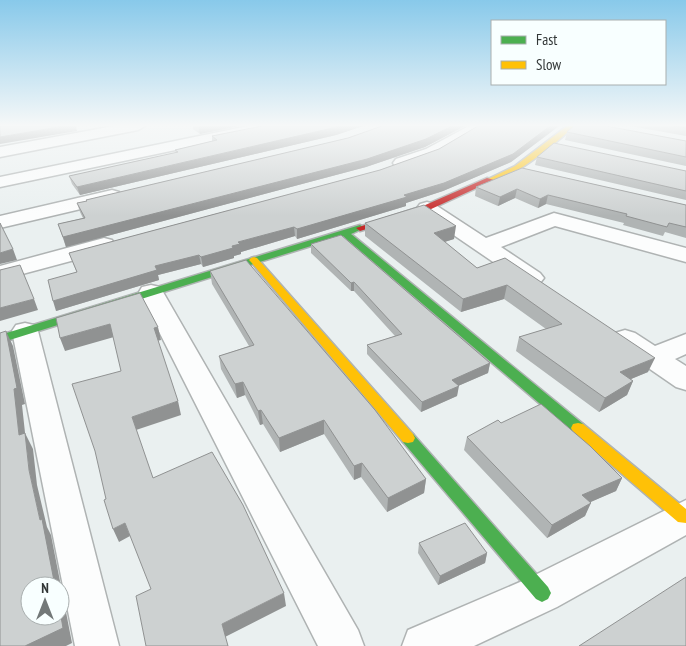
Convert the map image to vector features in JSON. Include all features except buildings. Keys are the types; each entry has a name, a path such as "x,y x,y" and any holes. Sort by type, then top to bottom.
{"street":[{"path":"0,182 125,156"},
{"path":"382,170 420,156"},
{"path":"97,646 13,335 426,208 518,168 534,156"},
{"path":"518,168 536,172"},
{"path":"0,222 131,192"},
{"path":"426,208 548,289"},
{"path":"484,246 554,219 686,255"},
{"path":"344,232 685,516 542,593 424,646"},
{"path":"0,273 124,240"},
{"path":"254,260 542,593"},
{"path":"151,292 342,646"},
{"path":"605,326 686,380"},
{"path":"653,358 686,342"}],"traffic: fast":[{"path":"0,339 360,228"},
{"path":"344,232 578,428"},
{"path":"408,438 542,593"}],"traffic: slow":[{"path":"490,180 518,168 533,156"},
{"path":"254,260 408,438"},
{"path":"578,428 684,517"}],"traffic: jam":[{"path":"360,228 426,208 490,180"}]}
